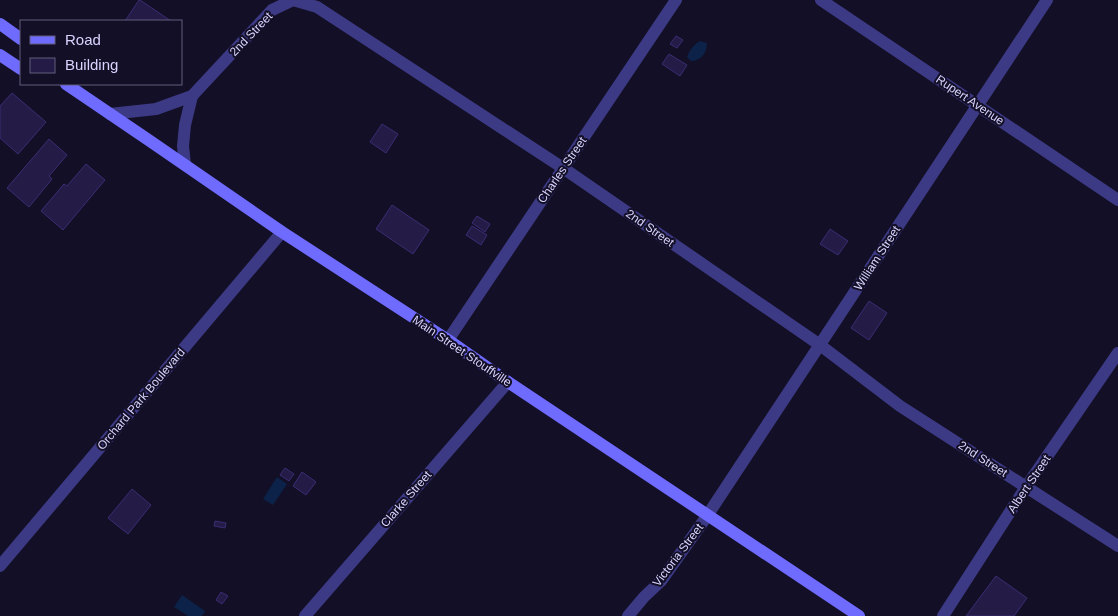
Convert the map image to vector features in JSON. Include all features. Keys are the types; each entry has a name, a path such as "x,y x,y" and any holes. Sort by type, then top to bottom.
{"main road":[{"path":"0,24 20,38"},
{"path":"0,55 20,67"},
{"name":"Main Street Stouffville","path":"67,85 282,232 448,340 707,516 860,616"}],"street":[{"name":"2nd Street","path":"110,114 156,109 192,96 272,10 293,0 317,7 563,168 820,345 900,406 1118,546"},
{"name":"Charles Street","path":"448,340 676,0"},
{"name":"Rupert Avenue","path":"821,0 1118,200"},
{"name":"William Street","path":"707,516 1047,0"},
{"path":"185,165 184,132 192,96"},
{"name":"Orchard Park Boulevard","path":"0,566 282,232"},
{"name":"Albert Street","path":"943,616 1026,487 1118,353"},
{"name":"Clarke Street","path":"305,616 508,382"},
{"name":"Victoria Street","path":"628,616 661,581 707,516"}],"water":[{"path":"700,41 707,43 705,53 698,60 691,61 687,57 690,50"},
{"path":"277,477 287,484 273,505 263,499"},
{"path":"182,595 205,611 202,616 188,616 174,607"}],"building":[{"path":"140,0 170,20 126,20"},
{"path":"676,36 683,40 677,48 670,44"},
{"path":"669,54 687,65 680,76 662,64"},
{"path":"12,93 46,122 18,154 0,138 0,106"},
{"path":"382,124 398,134 386,153 370,142"},
{"path":"49,139 67,155 49,176 52,179 29,207 7,188"},
{"path":"86,164 105,180 63,230 41,211 64,184 67,186"},
{"path":"392,205 429,230 413,254 376,229"},
{"path":"477,216 490,224 485,232 472,223"},
{"path":"472,226 487,235 481,245 466,235"},
{"path":"830,229 848,241 838,255 820,244"},
{"path":"869,301 887,313 869,340 851,328"},
{"path":"285,468 294,474 289,481 280,475"},
{"path":"302,472 316,482 306,495 293,486"},
{"path":"132,489 151,505 128,534 108,518"},
{"path":"215,521 226,523 225,528 214,526"},
{"path":"996,576 1027,598 1014,616 966,616"},
{"path":"221,592 228,596 222,604 216,600"}]}
